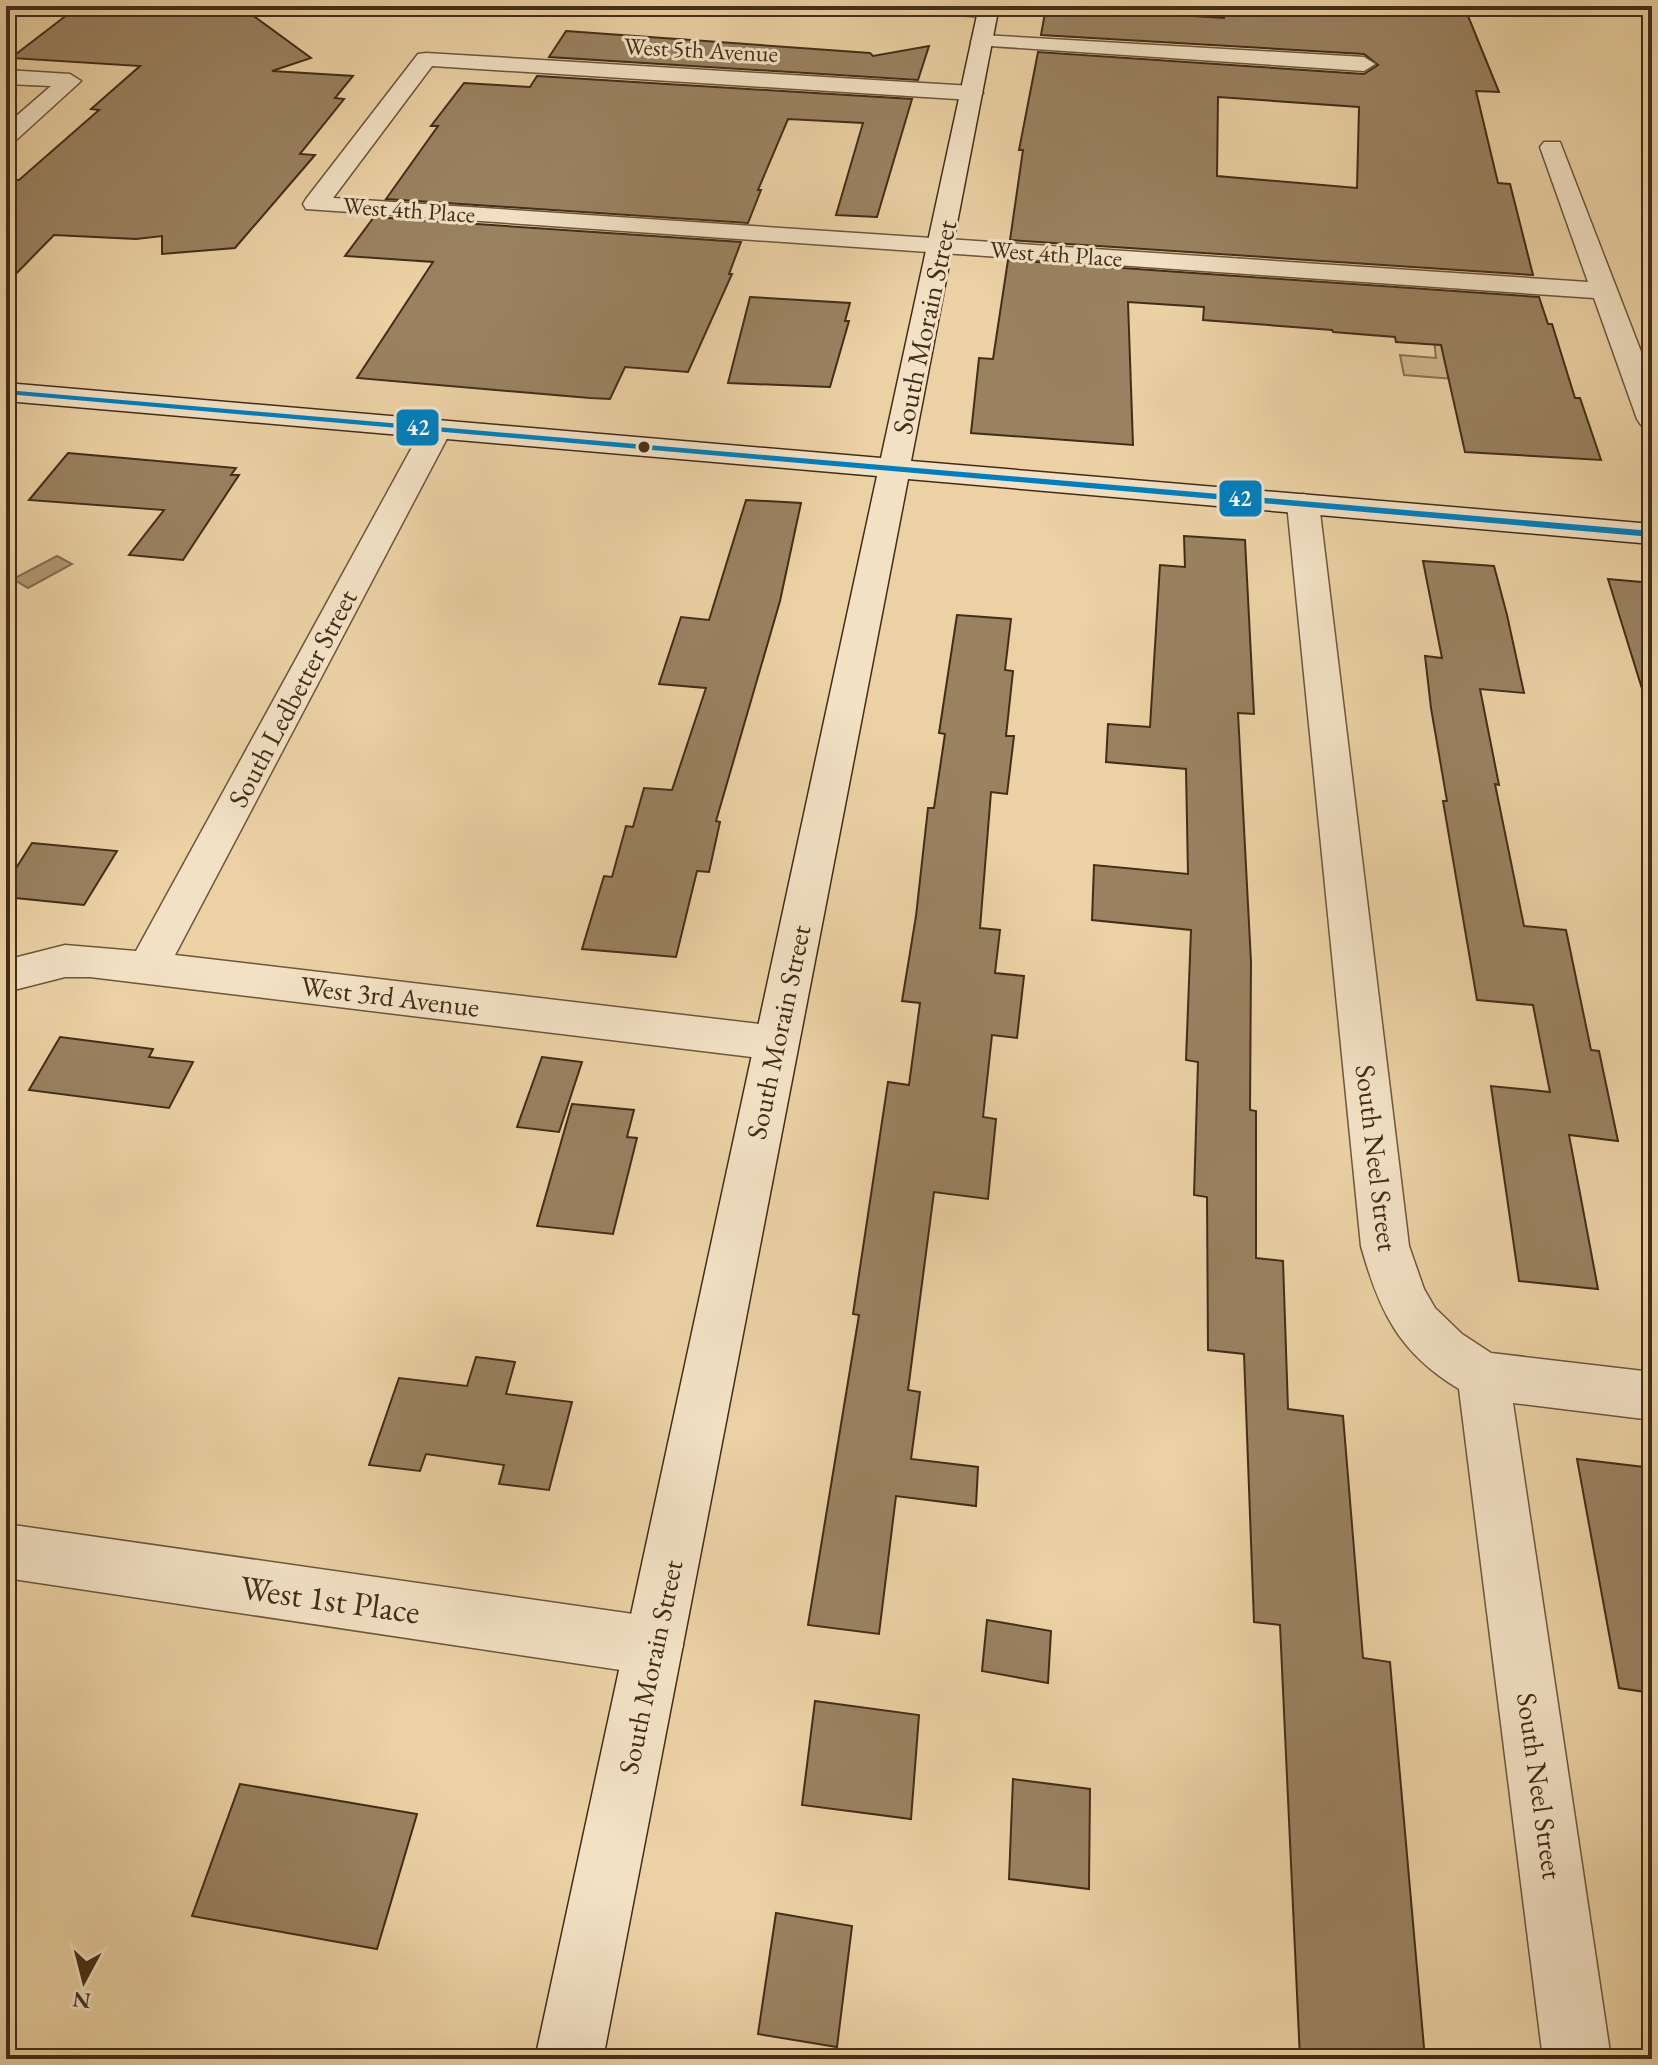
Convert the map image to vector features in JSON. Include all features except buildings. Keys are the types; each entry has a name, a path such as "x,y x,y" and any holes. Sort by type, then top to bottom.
{"street":[{"path":"906,6 986,19 1364,64"},
{"name":"South Morain Street","path":"569,2059 986,19"},
{"name":"West 5th Avenue","path":"315,204 426,59 972,93"},
{"path":"6,77 70,81 6,137"},
{"path":"1552,147 1652,419"},
{"name":"West 4th Place","path":"315,204 1605,291"},
{"path":"6,392 1652,534"},
{"name":"South Ledbetter Street","path":"148,967 437,429"},
{"name":"South Neel Street","path":"1303,504 1385,1246 1396,1284 1427,1337 1448,1357 1483,1376 1577,2059"},
{"name":"West 3rd Avenue","path":"6,976 65,961 148,967 776,1043"},
{"path":"1483,1376 1652,1396"},
{"name":"West 1st Place","path":"6,1551 654,1646"}],"shaded area":[{"path":"1434,340 1480,345 1491,382 1404,375 1400,355 1436,358"},
{"path":"57,556 72,564 28,588 13,579"}],"transit line":[{"name":"42","path":"6,392 1652,534"}]}
